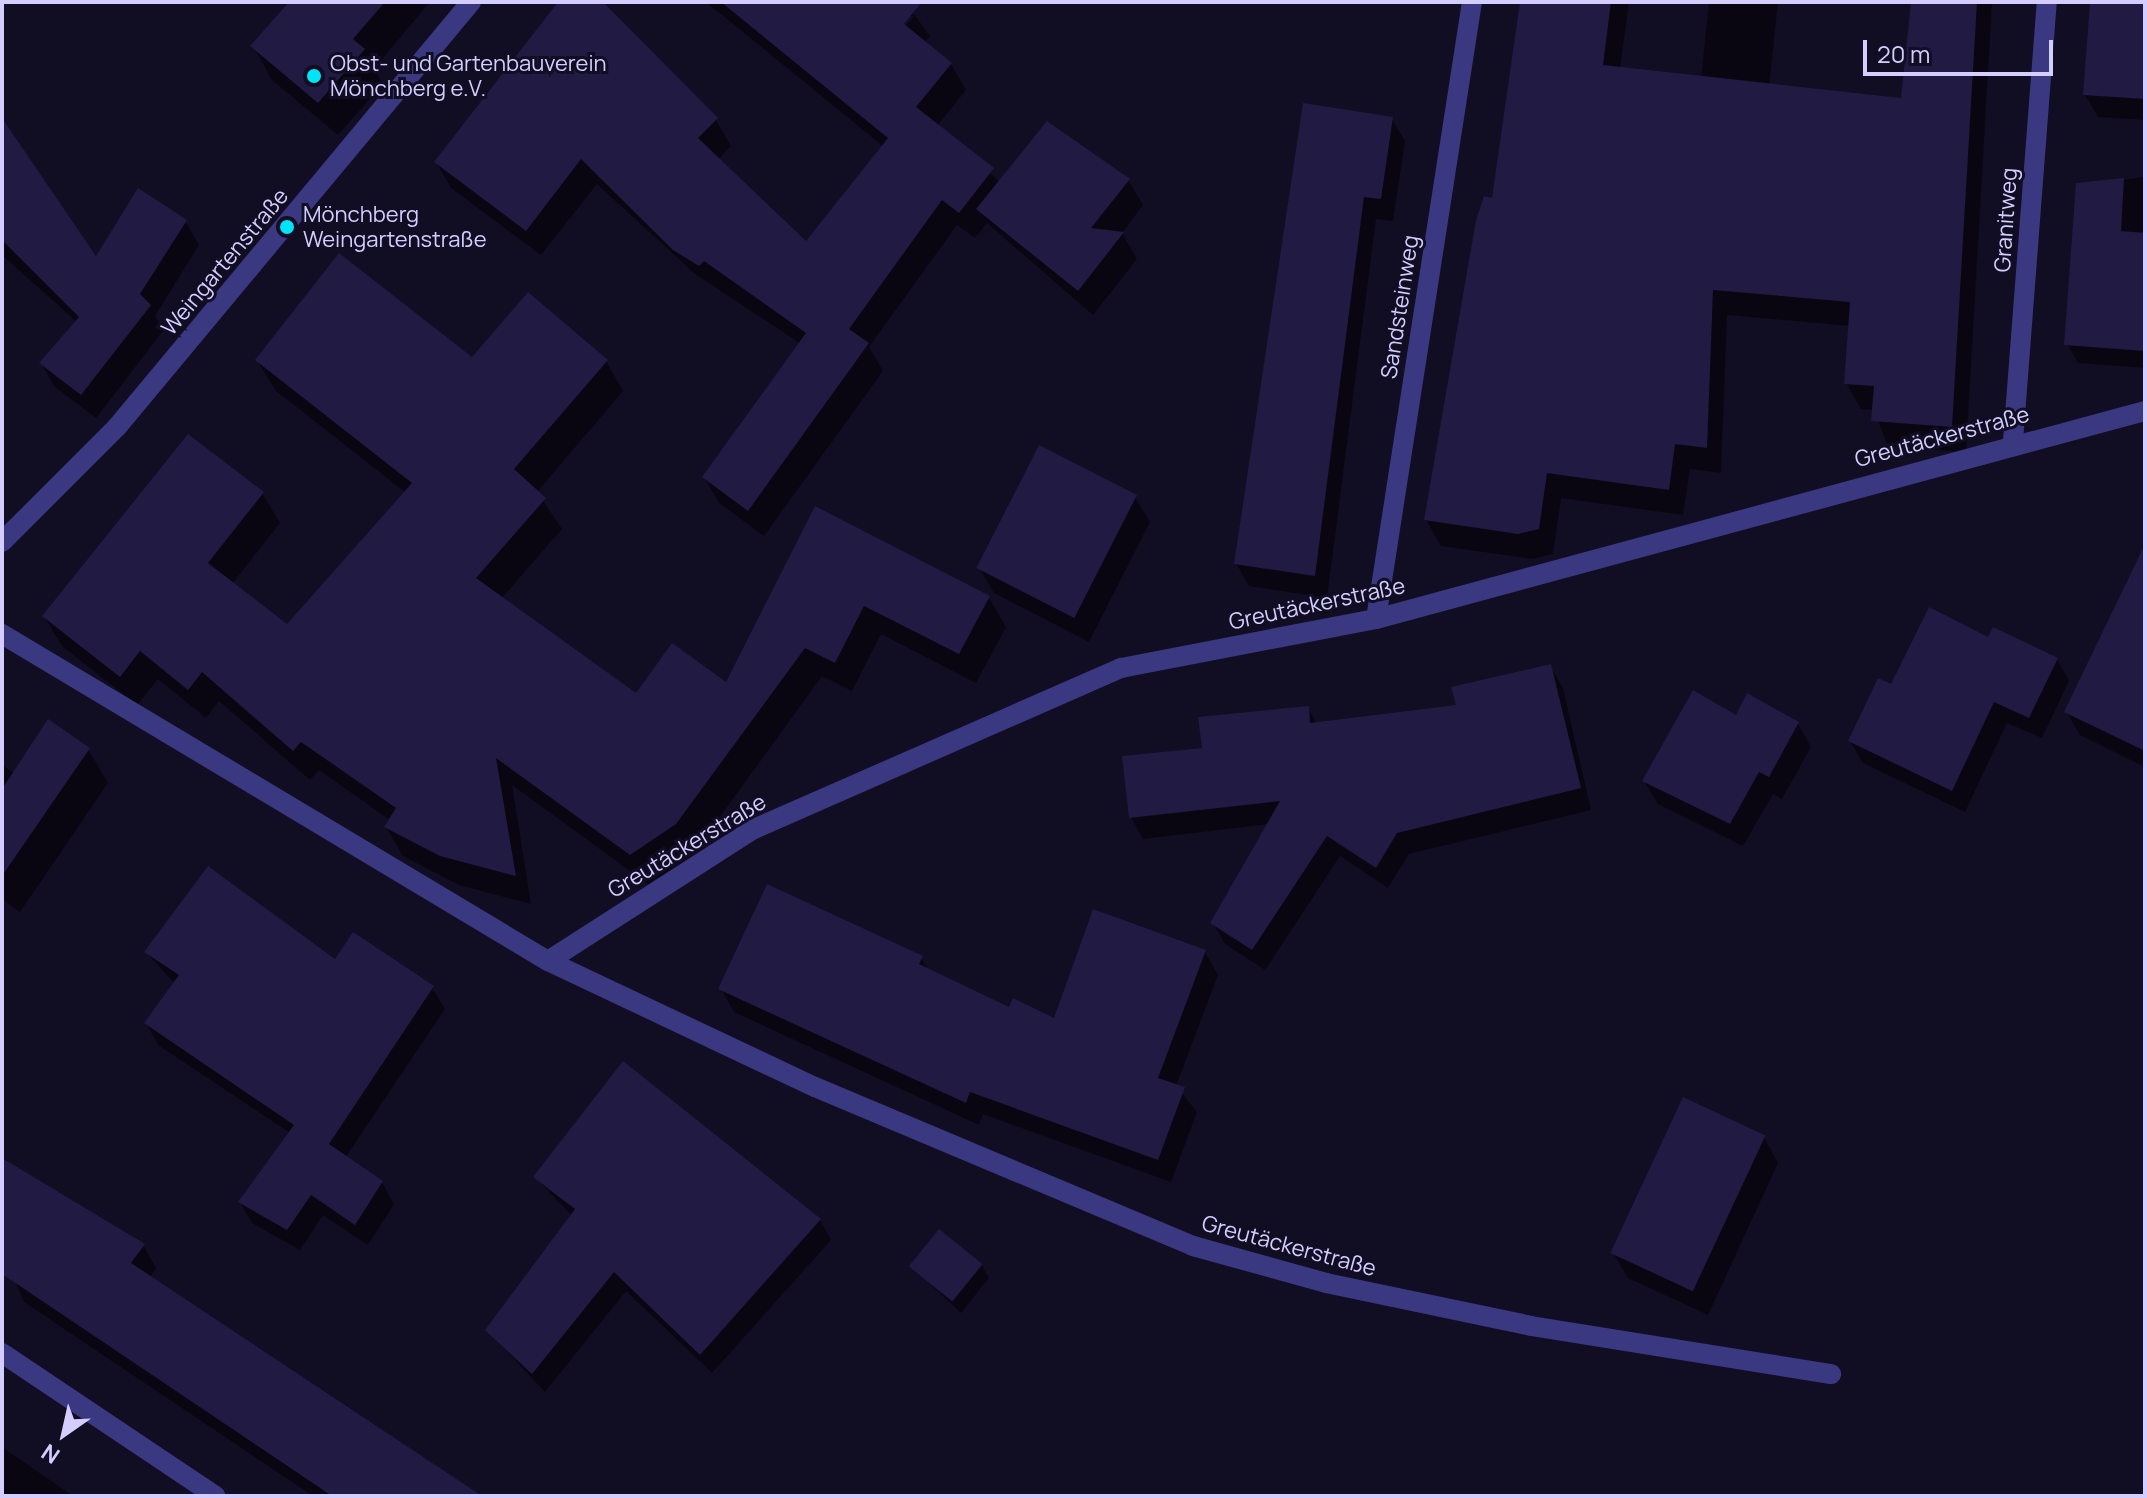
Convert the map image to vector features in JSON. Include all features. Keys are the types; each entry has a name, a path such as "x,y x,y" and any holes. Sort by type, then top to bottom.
{"street":[{"name":"Weingartenstraße","path":"2,542 117,427 471,2"},
{"name":"Sandsteinweg","path":"1376,619 1472,2"},
{"name":"Granitweg","path":"2013,441 2047,2"},
{"name":"Greutäckerstraße","path":"548,961 754,829 1093,680 1376,619 2013,441 2145,411"},
{"name":"Greutäckerstraße","path":"2,634 548,961 815,1087 1193,1246 1326,1283 1531,1326 1831,1374"},
{"path":"2,1353 216,1496"}],"building":[{"name":"Obst- und Gartenbauverein Mönchberg e.V.","path":"289,2 385,2 353,39 365,49 318,103 250,46"},
{"path":"558,2 603,2 718,118 698,138 806,241 888,138 721,2 922,2 904,24 952,63 916,107 994,168 959,213 942,200 849,329 869,343 748,511 702,477 806,333 704,261 699,266 673,250 581,159 526,231 434,162"},
{"path":"1520,2 1611,2 1603,65 1901,98 1911,2 1977,2 1952,427 1871,421 1874,386 1844,384 1850,302 1713,290 1707,448 1675,444 1669,490 1547,473 1539,529 1518,534 1424,520 1476,220 1484,196 1492,198"},
{"path":"2090,2 2145,2 2145,99 2083,95"},
{"path":"1303,103 1393,117 1381,199 1364,197 1315,576 1234,564"},
{"path":"2,118 96,256 138,188 187,220 140,294 151,305 81,395 39,363 79,317 2,240"},
{"path":"1047,121 1130,179 1091,228 1124,232 1078,291 976,209"},
{"path":"2124,178 2121,231 2145,233 2145,351 2064,345 2076,183"},
{"path":"339,253 472,357 528,292 608,360 514,469 546,498 476,578 636,693 672,643 726,682 815,506 990,596 959,654 864,606 835,663 805,648 676,824 630,855 496,758 516,876 440,856 384,827 396,808 301,742 293,751 202,672 188,690 140,651 120,677 42,616 188,434 264,492 208,563 287,624 412,483 255,360"},
{"path":"1039,445 1137,495 1074,618 976,568"},
{"path":"2145,544 2145,751 2064,712"},
{"path":"1929,607 1988,637 1993,627 2058,658 2029,718 1994,702 1952,791 1848,741 1878,678 1891,684"},
{"path":"1551,664 1581,788 1397,833 1376,868 1327,836 1252,950 1210,923 1280,801 1129,818 1122,756 1202,748 1198,717 1309,706 1310,723 1456,705 1451,687"},
{"path":"1693,690 1736,715 1747,693 1799,722 1769,777 1759,772 1730,824 1642,781"},
{"path":"48,719 90,748 2,876 2,789"},
{"path":"208,866 335,959 353,932 434,986 329,1144 383,1181 355,1225 311,1195 287,1230 238,1202 294,1125 144,1023 179,975 144,952"},
{"path":"767,884 923,956 919,964 1009,1007 1013,998 1054,1018 1093,909 1206,950 1158,1078 1185,1087 1158,1160 970,1092 966,1103 718,989"},
{"path":"623,1061 821,1219 700,1355 614,1272 532,1374 485,1330 575,1209 533,1177"},
{"path":"1683,1097 1765,1135 1693,1291 1610,1253"},
{"path":"2,1158 145,1244 131,1263 482,1496 332,1496 2,1274"},
{"path":"939,1229 983,1264 952,1302 909,1266"}],"place":[{"name":"Obst- und Gartenbauverein Mönchberg e.V.","path":"314,76"},
{"name":"Mönchberg Weingartenstraße","path":"287,227"}]}
